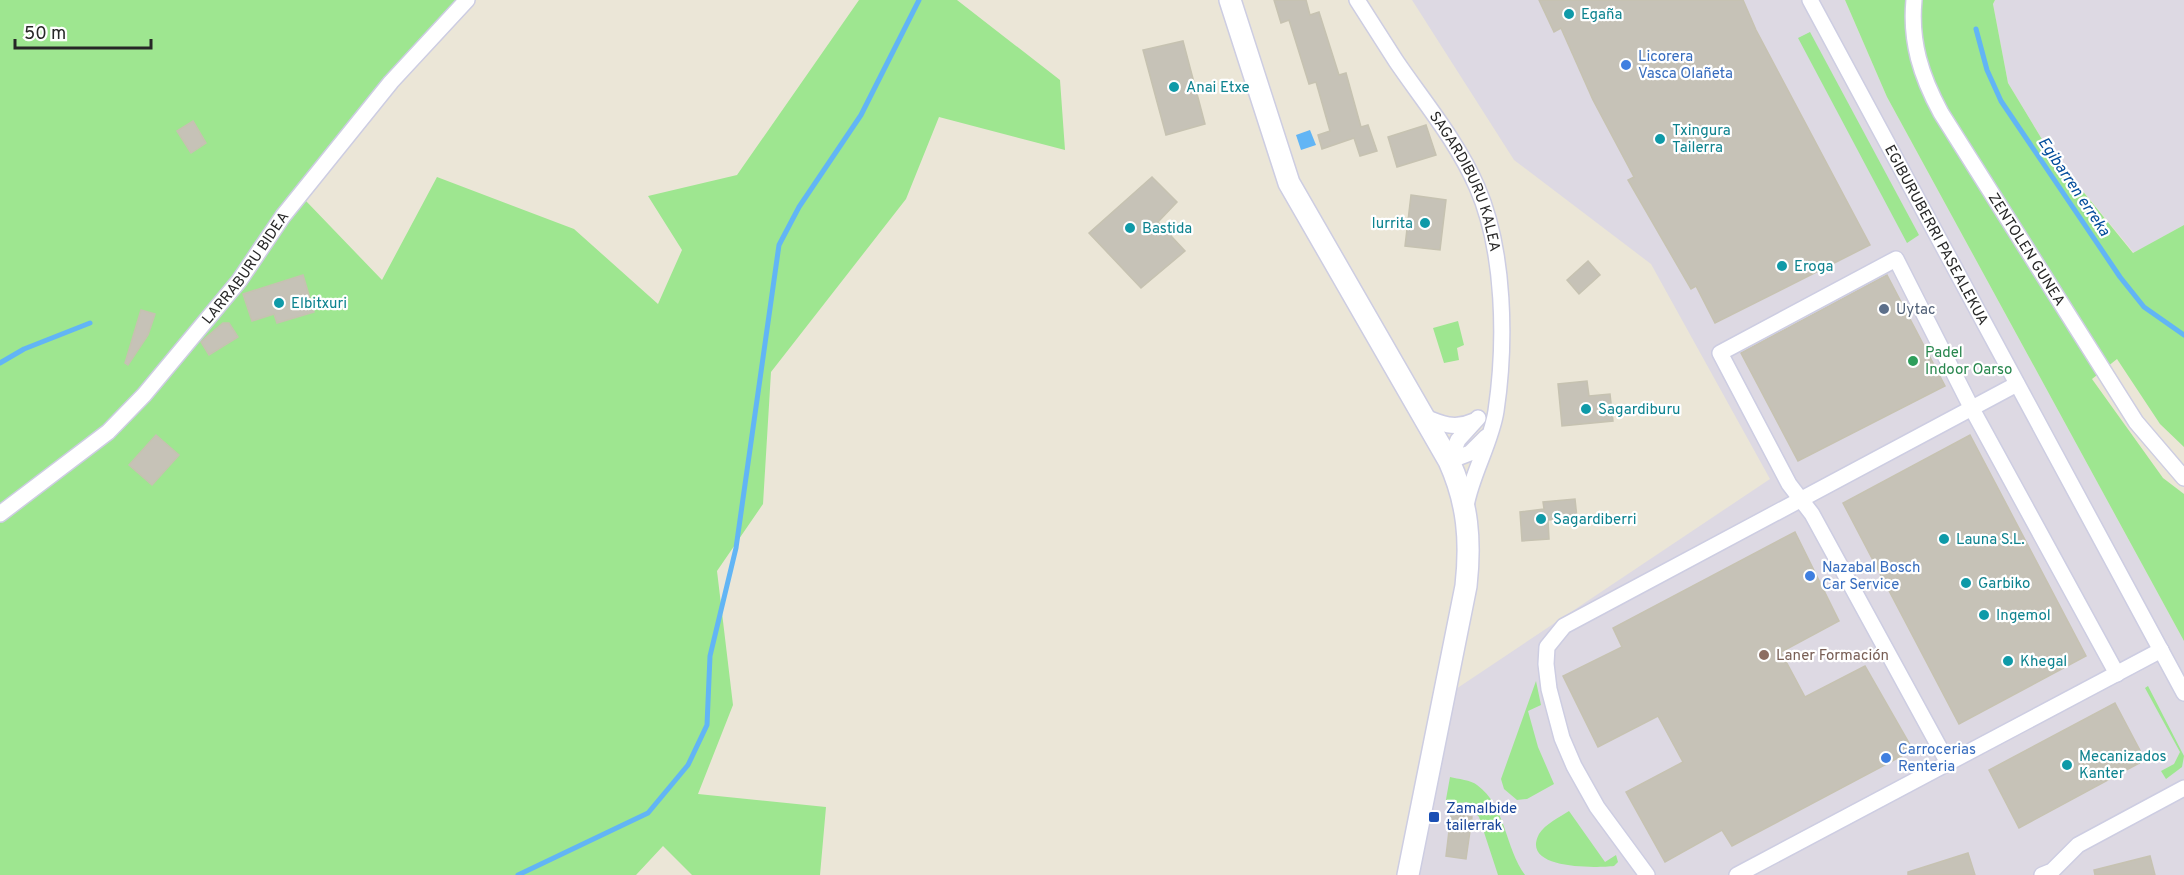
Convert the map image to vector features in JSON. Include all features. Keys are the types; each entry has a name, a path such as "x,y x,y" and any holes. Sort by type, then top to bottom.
{"street":[{"name":"LARRABURU BIDEA","path":"0,514 108,432 144,395 239,281 283,216 391,82 467,0"},
{"path":"1230,0 1248,62 1289,183 1449,461 1466,509 1470,540 1466,586 1408,875"},
{"name":"SAGARDIBURU KALEA","path":"1357,0 1455,146 1478,188 1490,232 1502,294 1503,342 1491,429 1471,484 1466,509"},
{"name":"EGIBURUBERRI PASEALEKUA","path":"1810,0 2184,693"},
{"name":"ZENTOLEN GUNEA","path":"1914,0 1912,35 1917,62 1927,88 2136,422 2184,478"},
{"path":"1948,763 1812,514 1799,500 1720,353 1896,259 1971,407 2117,674"},
{"path":"1647,875 1597,807 1574,766 1562,738 1549,689 1546,664 1548,647 1564,626 2017,384"},
{"name":"SAGARDIBURU KALEA","path":"1449,461 1458,440 1489,407 1498,388"},
{"path":"1422,415 1439,423 1456,427 1478,418"},
{"path":"1449,461 1470,453 1491,429"},
{"path":"1737,875 2161,650"},
{"path":"2042,875 2052,871 2078,845 2184,788"}],"shaded area":[{"path":"1412,0 1845,0 1887,97 2184,641 2184,875 1418,875 1450,693 1770,479 1651,264 1514,160"},
{"path":"1995,0 2184,0 2184,225 2134,253 2046,146 2008,83 1993,4"}],"green space":[{"path":"0,0 471,0 288,203 306,201 382,280 437,177 574,229 658,304 682,250 648,196 737,175 859,0 957,0 1060,80 1065,150 939,117 906,199 771,372 763,504 717,571 733,705 698,794 826,807 820,875 692,875 663,846 636,875 0,875"},
{"path":"1845,0 1995,0 1993,4 2008,83 2046,146 2133,253 2184,225 2184,447 2160,424 2117,359 2092,379 2163,478 2184,494 2184,641 1887,97"},
{"path":"1810,32 1919,235 1907,243 1798,38"},
{"path":"1458,321 1464,345 1457,348 1459,360 1444,363 1433,328"},
{"path":"1536,681 1541,705 1528,711 1538,747 1554,784 1527,799 1517,800 1504,789 1501,779"},
{"path":"2148,686 2184,756 2182,767 2166,779 2161,771 2174,764 2180,752 2145,688"},
{"path":"1450,777 1474,783 1487,794 1500,816 1518,864 1525,875 1498,875 1479,817 1467,802 1445,805"},
{"path":"1569,811 1605,862 1616,855 1618,862 1614,866 1592,867 1562,864 1540,854 1536,846 1539,834 1549,824"}],"water":[{"path":"1310,130 1316,145 1301,150 1296,135"}],"building":[{"path":"1274,0 1306,0 1310,15 1319,12 1339,75 1346,73 1361,127 1368,125 1377,151 1360,156 1354,138 1322,149 1318,135 1330,131 1316,82 1309,84 1289,20 1281,23"},
{"path":"1539,0 1743,0 1756,30 1870,245 1715,323 1696,286 1691,289 1628,180 1634,177 1593,100 1561,28 1554,32"},
{"name":"Anai Etxe","path":"1183,41 1205,124 1166,135 1143,50"},
{"path":"193,121 206,143 191,153 177,131"},
{"path":"1426,125 1436,155 1397,167 1388,137"},
{"name":"Bastida","path":"1152,177 1177,202 1158,222 1185,251 1141,288 1089,233"},
{"name":"Iurrita","path":"1411,195 1446,200 1440,250 1405,246"},
{"path":"1588,261 1600,275 1579,294 1567,280"},
{"name":"Elbitxuri","path":"303,275 314,312 277,323 274,314 252,321 243,294"},
{"path":"1887,275 1945,386 1798,461 1741,353"},
{"path":"141,310 155,314 148,335 128,365 125,363"},
{"path":"223,323 229,323 238,337 209,355 201,342"},
{"name":"Sagardiburu","path":"1587,381 1589,396 1610,394 1613,421 1562,426 1558,384"},
{"path":"156,435 179,455 152,485 129,465"},
{"path":"1970,435 2086,656 1959,724 1843,503"},
{"name":"Sagardiberri","path":"1575,499 1577,518 1548,520 1549,539 1522,541 1520,512 1544,509 1543,502"},
{"path":"1795,532 1839,621 1781,652 1805,697 1865,666 1913,750 1732,846 1722,830 1665,862 1626,792 1683,762 1658,716 1598,747 1563,676 1622,647 1613,628"},
{"name":"Mecanizados Kanter","path":"2115,703 2145,760 2019,828 1989,770"},
{"path":"1451,814 1472,817 1466,859 1446,856"},
{"path":"1968,853 1975,875 1908,875 1908,872"},
{"path":"2150,856 2155,875 2095,875 2094,870"}],"waterway":[{"path":"518,875 648,813 688,765 707,725 710,656 736,548 779,245 799,207 861,115 919,0"},
{"name":"Egibarren erreka","path":"1976,29 1987,70 2001,101 2120,277 2144,307 2184,335"},
{"path":"0,363 24,349 90,323"}],"place":[{"name":"Egaña","path":"1569,14"},
{"name":"Licorera Vasca Olañeta","path":"1626,65"},
{"name":"Anai Etxe","path":"1174,87"},
{"name":"Txingura Tailerra","path":"1660,139"},
{"name":"Iurrita","path":"1425,223"},
{"name":"Bastida","path":"1130,228"},
{"name":"Eroga","path":"1782,266"},
{"name":"Elbitxuri","path":"279,303"},
{"name":"Uytac","path":"1884,309"},
{"name":"Padel Indoor Oarso","path":"1913,361"},
{"name":"Sagardiburu","path":"1586,409"},
{"name":"Sagardiberri","path":"1541,519"},
{"name":"Launa S.L.","path":"1944,539"},
{"name":"Nazabal Bosch Car Service","path":"1810,576"},
{"name":"Garbiko","path":"1966,583"},
{"name":"Ingemol","path":"1984,615"},
{"name":"Laner Formación","path":"1764,655"},
{"name":"Khegal","path":"2008,661"},
{"name":"Carrocerias Renteria","path":"1886,758"},
{"name":"Mecanizados Kanter","path":"2067,765"},
{"name":"Zamalbide tailerrak","path":"1434,817"}]}
